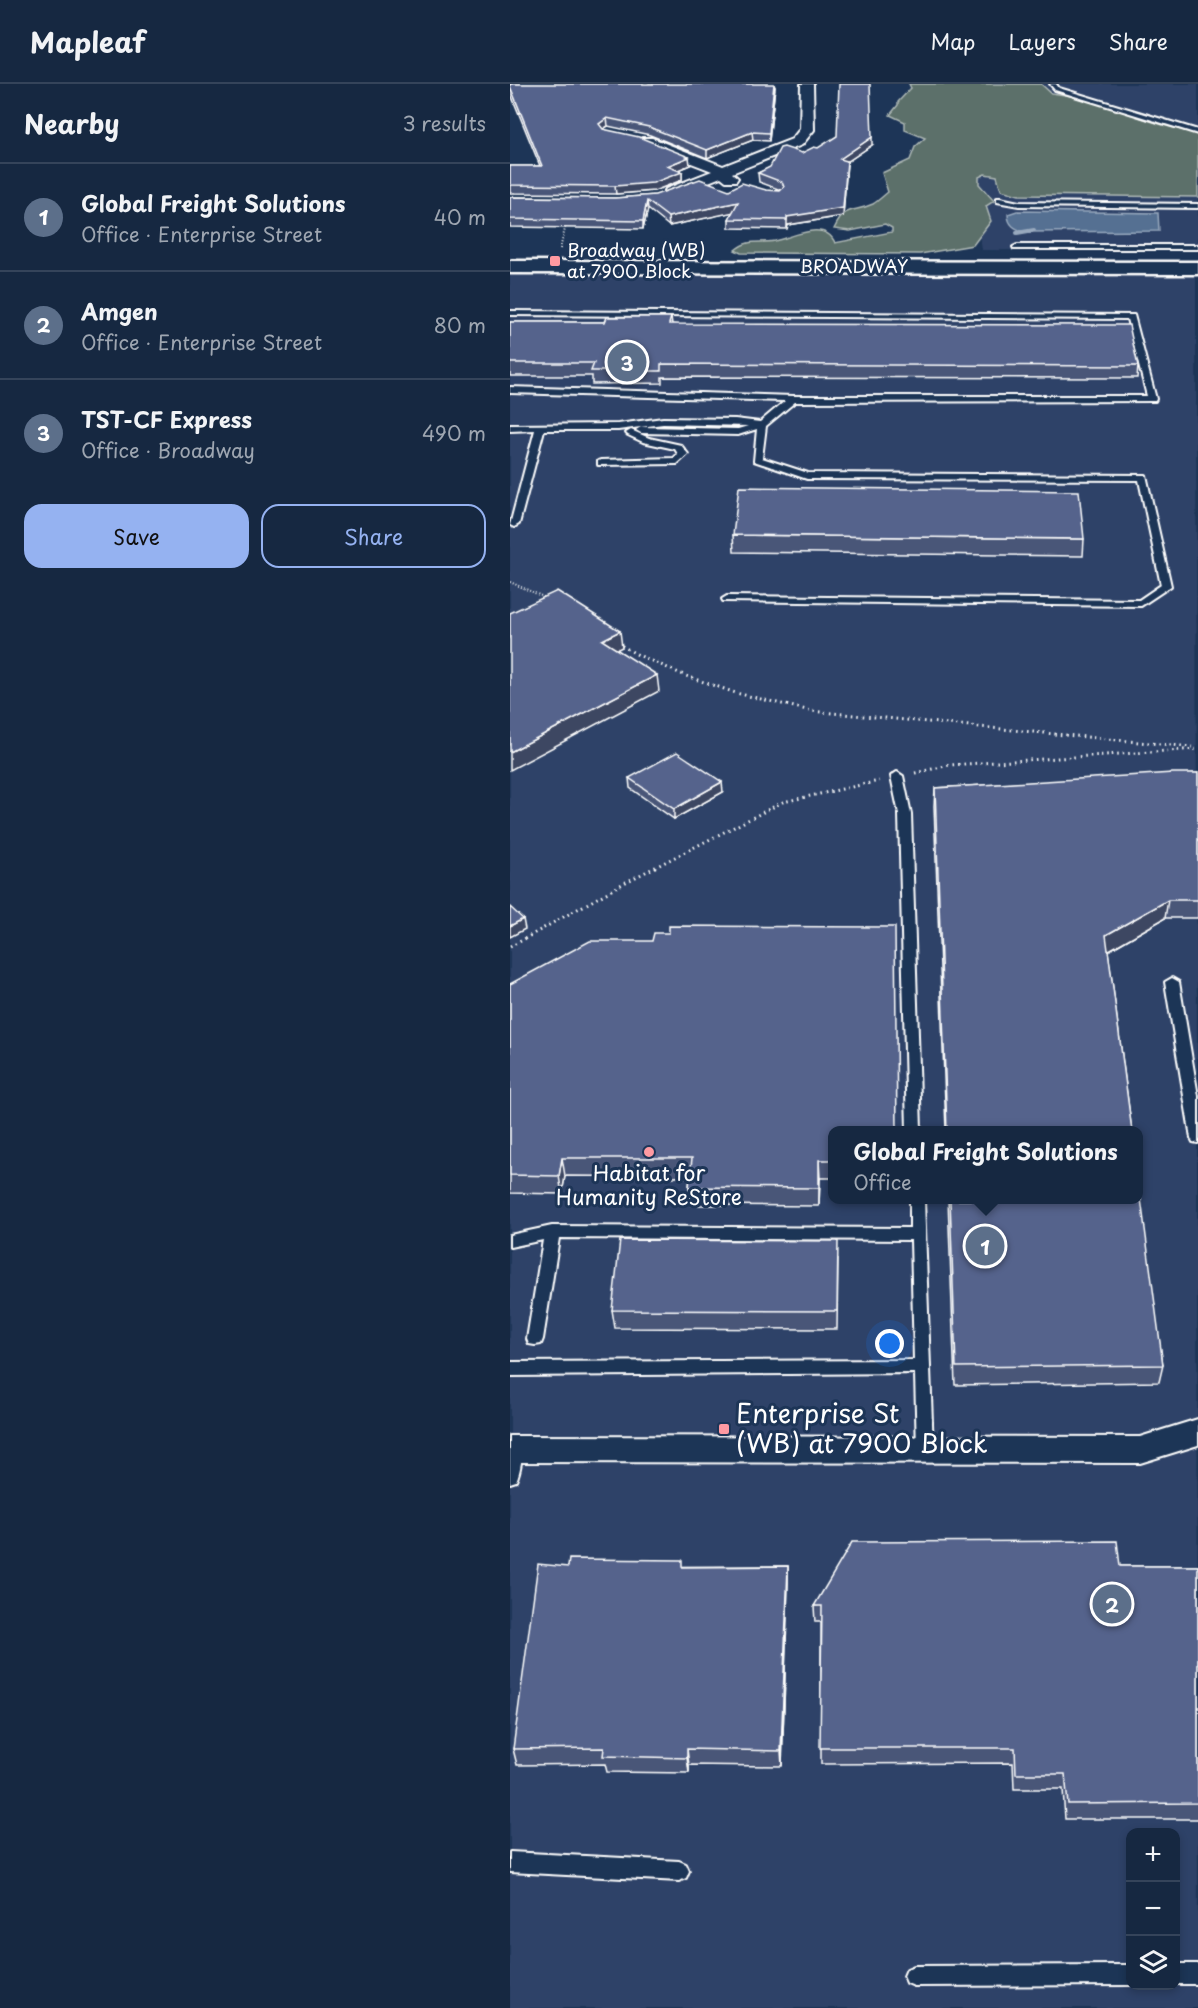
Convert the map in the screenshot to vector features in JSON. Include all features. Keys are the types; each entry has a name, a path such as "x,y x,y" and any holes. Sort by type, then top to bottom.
{"street":[{"path":"655,196 792,145 804,136 807,130 807,84"},
{"path":"632,137 714,166 733,180 744,183"},
{"name":"BROADWAY","path":"510,267 1198,268"},
{"path":"512,1458 1140,1449 1198,1432"}],"lane":[{"path":"1053,84 1058,89 1198,132"},
{"path":"1000,200 1019,204 1198,206"},
{"path":"1017,247 1198,247"},
{"path":"510,313 1131,317 1152,399 793,399 510,390"},
{"path":"510,428 618,426 651,431 738,432 762,425 793,399"},
{"path":"727,599 1141,603 1166,586 1143,477 807,476 757,459 762,425"},
{"path":"600,463 677,461 683,454 678,447 646,440 618,426"},
{"path":"514,524 540,427"},
{"path":"897,777 905,814 914,1126"},
{"path":"1172,982 1198,1138"},
{"path":"916,1204 925,1451"},
{"path":"510,1240 552,1232 918,1234"},
{"path":"535,1339 552,1232"},
{"path":"510,1369 923,1366"},
{"path":"510,1863 679,1870"},
{"path":"1180,1974 1198,1974"},
{"path":"914,1976 1126,1975"}],"path":[{"path":"558,257 568,216"},
{"path":"510,582 557,605"},
{"path":"614,641 642,659 753,698 811,711 1198,748"},
{"path":"510,947 624,883 783,802 950,765 1198,748"}],"shaded area":[{"path":"960,84 1198,84 1198,251 982,250"},
{"path":"1017,211 1158,213 1159,231 1025,232 1015,228 1009,221 1008,214"},
{"path":"510,271 1196,271 1198,2008 510,2008"}],"green space":[{"path":"909,84 1041,84 1051,93 1088,100 1161,124 1198,133 1198,197 1019,195 1001,190 997,176 985,174 979,177 979,184 994,201 986,206 991,221 973,245 920,254 741,253 735,250 750,243 775,241 816,231 824,232 835,243 892,232 892,228 885,224 850,231 834,229 847,212 873,204 888,192 882,173 910,160 915,147 925,138 905,130 905,122 890,115 911,88"}],"building":[{"path":"510,84 774,84 769,133 752,132 707,150 649,127 607,118 599,124 603,129 639,137 689,157 667,166 682,172 653,183 615,186 510,185 510,166 542,166"},
{"path":"839,84 870,84 872,137 840,159 847,161 843,208 787,217 787,220 729,219 738,202 668,217 647,201 643,221 510,219 510,197 615,198 655,195 700,179 729,190 742,183 766,190 780,191 784,187 782,182 758,173 770,167 780,148 784,147 802,153 814,147 818,148 837,136"},
{"path":"607,317 671,317 669,324 1129,325 1138,366 661,364 661,371 591,371 594,363 510,363 510,322 605,322"},
{"path":"739,487 1079,491 1084,539 733,535"},
{"path":"557,591 620,631 602,640 657,675 510,752 510,613"},
{"path":"677,752 722,782 674,809 629,778"},
{"path":"1198,773 1198,900 1168,900 1106,935 1131,1126 947,1126 935,788"},
{"path":"510,907 523,919 510,926"},
{"path":"669,926 895,927 897,1126 828,1126 828,1160 819,1160 819,1188 689,1187 692,1158 562,1158 559,1176 510,1175 510,984 590,941 652,941 654,933 669,933"},
{"path":"950,1204 1142,1204 1163,1365 956,1367"},
{"path":"620,1240 838,1241 837,1311 612,1310"},
{"path":"1117,1541 1120,1566 1198,1566 1198,1803 1068,1804 1065,1774 1016,1774 1015,1748 820,1748 822,1606 814,1606 852,1542"},
{"path":"569,1559 682,1560 682,1567 788,1566 781,1751 687,1749 687,1758 603,1756 604,1748 513,1749 538,1564 568,1567"}],"waterway":[{"path":"1017,233 1034,230"}],"place":[{"name":"Broadway (WB) at 7900 Block","path":"555,261"},
{"name":"TST-CF Express","path":"627,362"},
{"name":"Habitat for Humanity ReStore","path":"649,1152"},
{"name":"Global Freight Solutions","path":"985,1246"},
{"name":"Enterprise St (WB) at 7900 Block","path":"724,1429"},
{"name":"Amgen","path":"1112,1604"}]}
